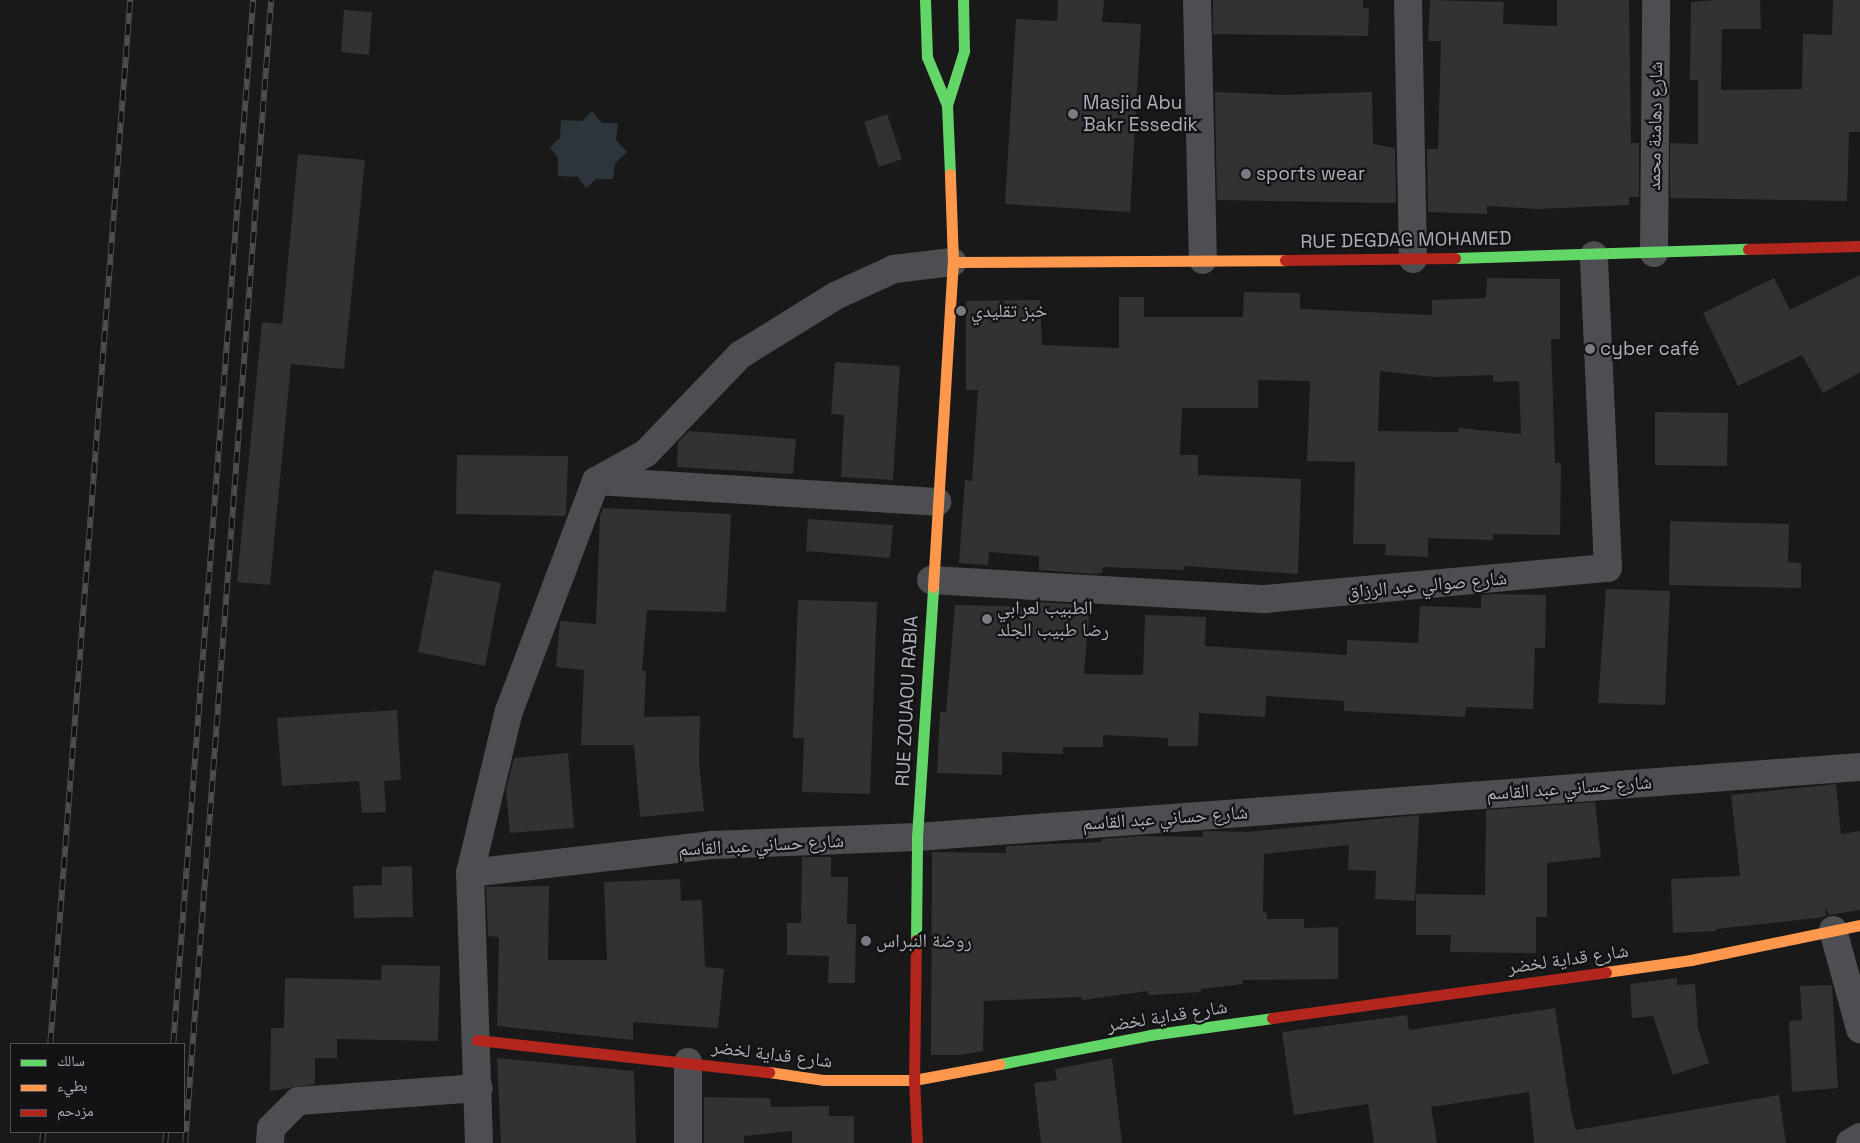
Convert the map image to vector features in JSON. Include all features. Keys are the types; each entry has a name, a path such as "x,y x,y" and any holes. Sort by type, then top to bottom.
{"main road":[{"path":"925,0 926,57 947,105"},
{"path":"947,105 964,51 963,0"},
{"name":"RUE ZOUAOU RABIA","path":"917,1143 914,1080 917,837 931,580 952,262 947,105"},
{"name":"RUE DEGDAG MOHAMED","path":"952,262 1413,259 1860,246"},
{"name":"شارع قداية لخضر","path":"477,1040 688,1062 824,1080 914,1080 1150,1035 1691,960 1860,925"}],"street":[{"path":"1197,0 1202,260"},
{"path":"1408,0 1413,259"},
{"name":"شارع دهامنة محمد","path":"1654,253 1656,0"},
{"name":"شارع صوالي عبد الرزاق","path":"931,580 1265,599 1608,568 1594,255"},
{"path":"479,1143 479,1088 470,872 509,711 596,480 646,453 740,355 835,296 894,270 952,262"},
{"path":"596,480 937,502"},
{"name":"شارع حساني عبد القاسم","path":"470,872 711,845 917,837 1860,766"},
{"path":"1834,930 1860,1029"},
{"path":"688,1062 688,1143"},
{"path":"270,1143 271,1128 298,1101 479,1088"},
{"path":"1850,1143 1860,1137"}],"shaded area":[{"path":"592,111 602,123 618,123 616,140 627,152 615,163 613,179 596,179 586,188 578,177 558,176 558,158 550,147 560,138 561,120 582,121"}],"building":[{"name":"Masjid Abu Bakr Essedik","path":"1058,0 1104,0 1102,22 1141,24 1130,212 1005,204 1016,19 1057,21"},
{"path":"1213,0 1363,0 1363,8 1369,8 1368,36 1213,34"},
{"path":"1430,0 1504,2 1503,24 1557,26 1557,0 1629,0 1631,143 1639,143 1639,197 1629,197 1629,205 1538,209 1487,206 1487,214 1428,212 1427,149 1438,149 1441,41 1428,41"},
{"path":"1760,0 1761,29 1722,29 1721,90 1802,89 1803,34 1832,35 1833,0 1860,0 1860,132 1849,132 1847,201 1670,198 1670,143 1698,144 1698,80 1690,80 1691,2"},
{"path":"344,10 372,12 369,55 341,52"},
{"path":"1215,92 1283,95 1372,92 1373,144 1395,148 1396,203 1217,200"},
{"path":"887,114 902,159 879,167 864,122"},
{"path":"298,154 365,160 344,369 291,364 270,585 237,582 262,322 282,324"},
{"path":"1860,275 1860,372 1823,393 1802,355 1738,386 1703,313 1774,278 1790,310"},
{"path":"1487,278 1560,279 1560,339 1551,339 1555,463 1561,463 1560,535 1493,534 1493,540 1428,538 1428,557 1385,555 1386,544 1353,544 1355,462 1307,461 1310,381 1258,380 1258,408 1182,408 1180,455 1198,455 1198,475 1301,479 1298,574 1184,566 1184,570 1103,567 1102,573 1093,574 1039,570 1039,556 989,552 988,565 959,563 965,480 972,481 978,390 966,390 966,301 1040,300 1042,345 1119,348 1119,297 1144,297 1144,317 1243,317 1244,292 1300,293 1300,309 1432,315 1432,300 1486,298","holes":["1380,371 1434,377 1493,375 1493,382 1519,381 1521,434 1459,428 1458,432 1378,431"]},
{"path":"835,362 900,366 893,480 841,477 844,415 831,414"},
{"path":"1655,412 1728,413 1727,466 1655,465"},
{"path":"689,431 796,439 793,474 677,467 678,442"},
{"path":"457,455 568,456 566,516 456,514"},
{"path":"603,508 731,514 726,612 647,610 642,671 646,671 644,717 700,716 699,762 704,811 640,817 634,745 581,745 584,670 556,667 560,621 596,624 600,516"},
{"path":"808,519 893,525 890,558 806,551"},
{"path":"1670,521 1789,524 1788,562 1801,563 1801,588 1669,585"},
{"path":"434,570 501,583 485,666 418,652"},
{"path":"1606,589 1670,591 1665,705 1598,703"},
{"path":"1481,595 1546,595 1545,648 1535,648 1533,709 1466,707 1465,717 1344,711 1344,701 1266,696 1265,717 1199,713 1198,746 1168,746 1168,738 1103,735 1103,747 1063,747 1063,754 1002,752 1002,775 937,773 940,712 946,712 955,605 1037,607 1037,602 1090,605 1084,674 1143,675 1145,615 1206,617 1205,646 1347,655 1347,640 1418,643 1420,606 1481,608"},
{"path":"798,600 877,602 870,794 802,792 804,738 793,738"},
{"path":"397,710 401,780 384,781 386,812 362,813 359,781 282,786 277,718"},
{"path":"568,753 574,828 510,833 506,790 514,758"},
{"path":"1836,784 1841,834 1860,831 1860,910 1829,915 1825,906 1826,916 1817,918 1716,929 1716,931 1673,933 1671,879 1740,876 1731,795"},
{"path":"1595,802 1601,857 1547,863 1547,917 1536,917 1536,953 1450,952 1451,935 1416,935 1416,894 1485,895 1486,810"},
{"path":"1419,815 1415,901 1375,899 1376,871 1348,870 1349,845 1264,854 1263,912 1266,912 1267,919 1304,919 1304,928 1338,927 1338,979 1242,980 1243,984 1201,989 1201,992 1149,995 1148,991 1082,1000 1082,997 984,1001 983,1051 960,1055 931,1055 932,852 1006,853 1006,846 1102,842 1102,839 1141,836 1203,837 1203,831 1248,832"},
{"path":"802,857 831,857 831,877 848,877 847,924 856,924 855,983 828,983 829,956 787,955 787,923 801,923"},
{"path":"412,866 413,917 354,918 353,886 382,885 382,867"},
{"path":"680,879 681,901 702,900 705,967 724,969 718,1028 633,1022 633,1040 497,1026 499,937 488,936 486,887 549,886 548,960 607,960 604,882"},
{"path":"382,965 440,966 438,1041 337,1039 337,1058 315,1058 315,1084 270,1091 271,1028 284,1028 285,978 381,980"},
{"path":"1677,978 1677,985 1695,984 1698,1028 1709,1063 1673,1075 1653,1016 1632,1018 1630,984"},
{"path":"1832,985 1838,1088 1792,1092 1789,1021 1802,1020 1800,986"},
{"path":"1555,1008 1571,1111 1576,1130 1779,1095 1786,1143 1534,1143 1529,1092 1431,1107 1437,1143 1374,1143 1368,1104 1294,1115 1282,1032 1407,1015 1409,1030"},
{"path":"497,1058 634,1071 636,1143 501,1143"},
{"path":"1112,1058 1122,1143 1041,1143 1034,1083 1057,1080 1055,1069"},
{"path":"704,1097 770,1098 771,1107 829,1106 829,1116 854,1116 854,1143 792,1143 792,1131 744,1136 744,1143 704,1143"}],"railway":[{"path":"50,1043 130,0"},
{"path":"173,1043 253,0"},
{"path":"185,1143 271,0"},
{"path":"42,1143 43,1133"},
{"path":"165,1143 166,1133"}],"traffic: fast":[{"path":"925,0 927,57 947,105"},
{"path":"950,174 947,105 964,51 963,0"},
{"path":"1455,258 1748,249"},
{"path":"916,940 917,837 933,587"},
{"path":"1000,1064 1150,1035 1272,1018"}],"traffic: slow":[{"path":"933,587 953,262 950,174"},
{"path":"953,262 1285,260"},
{"path":"1606,972 1691,960 1860,925"},
{"path":"769,1072 824,1080 914,1080 1000,1064"}],"traffic: jam":[{"path":"1748,249 1860,246"},
{"path":"1285,260 1455,258"},
{"path":"916,940 914,1080 917,1143"},
{"path":"1272,1018 1606,972"},
{"path":"477,1040 769,1072"}],"place":[{"name":"Masjid Abu Bakr Essedik","path":"1073,114"},
{"name":"sports wear","path":"1246,174"},
{"name":"خبز تقليدي","path":"961,311"},
{"name":"cyber café","path":"1590,349"},
{"name":"الطبيب لعرابي رضا طبيب الجلد","path":"987,619"},
{"name":"روضة النبراس","path":"866,941"}]}
